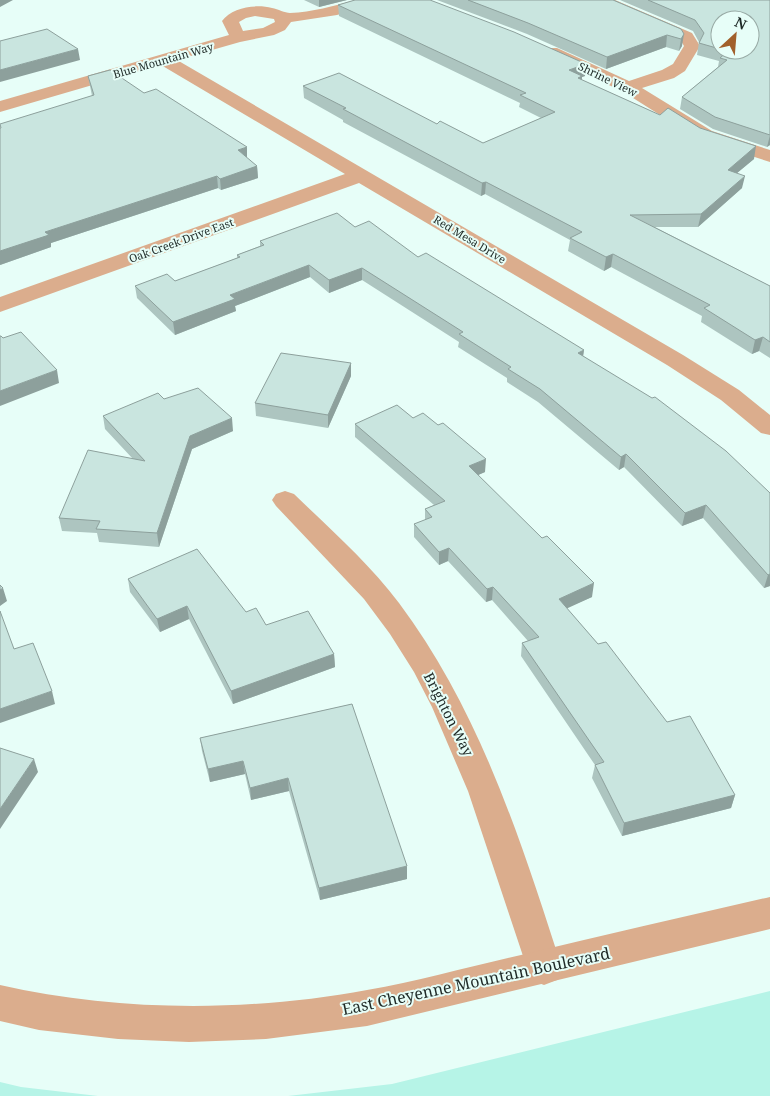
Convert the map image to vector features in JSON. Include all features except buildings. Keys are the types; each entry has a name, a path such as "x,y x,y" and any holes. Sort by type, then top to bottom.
{"street":[{"path":"238,37 230,22 241,14 255,11 269,12 283,19 337,10 372,0"},
{"path":"602,0 686,36 692,46 679,66 668,74 628,87"},
{"name":"Blue Mountain Way","path":"0,107 238,37 278,28 282,25 283,19"},
{"name":"Shrine View","path":"537,46 628,87 705,136 768,156"},
{"name":"Red Mesa Drive","path":"164,60 675,360 730,395 770,427"},
{"name":"Oak Creek Drive East","path":"0,305 362,175"},
{"name":"Brighton Way","path":"285,500 360,576 400,626 437,686 471,755 499,827 544,968"},
{"name":"East Cheyenne Mountain Boulevard","path":"0,1003 39,1012 118,1021 189,1024 266,1021 367,1008 544,968 770,913"}],"green space":[{"path":"770,991 770,1096 288,1096 392,1084"},
{"path":"0,1082 21,1087 98,1096 0,1096"}]}
